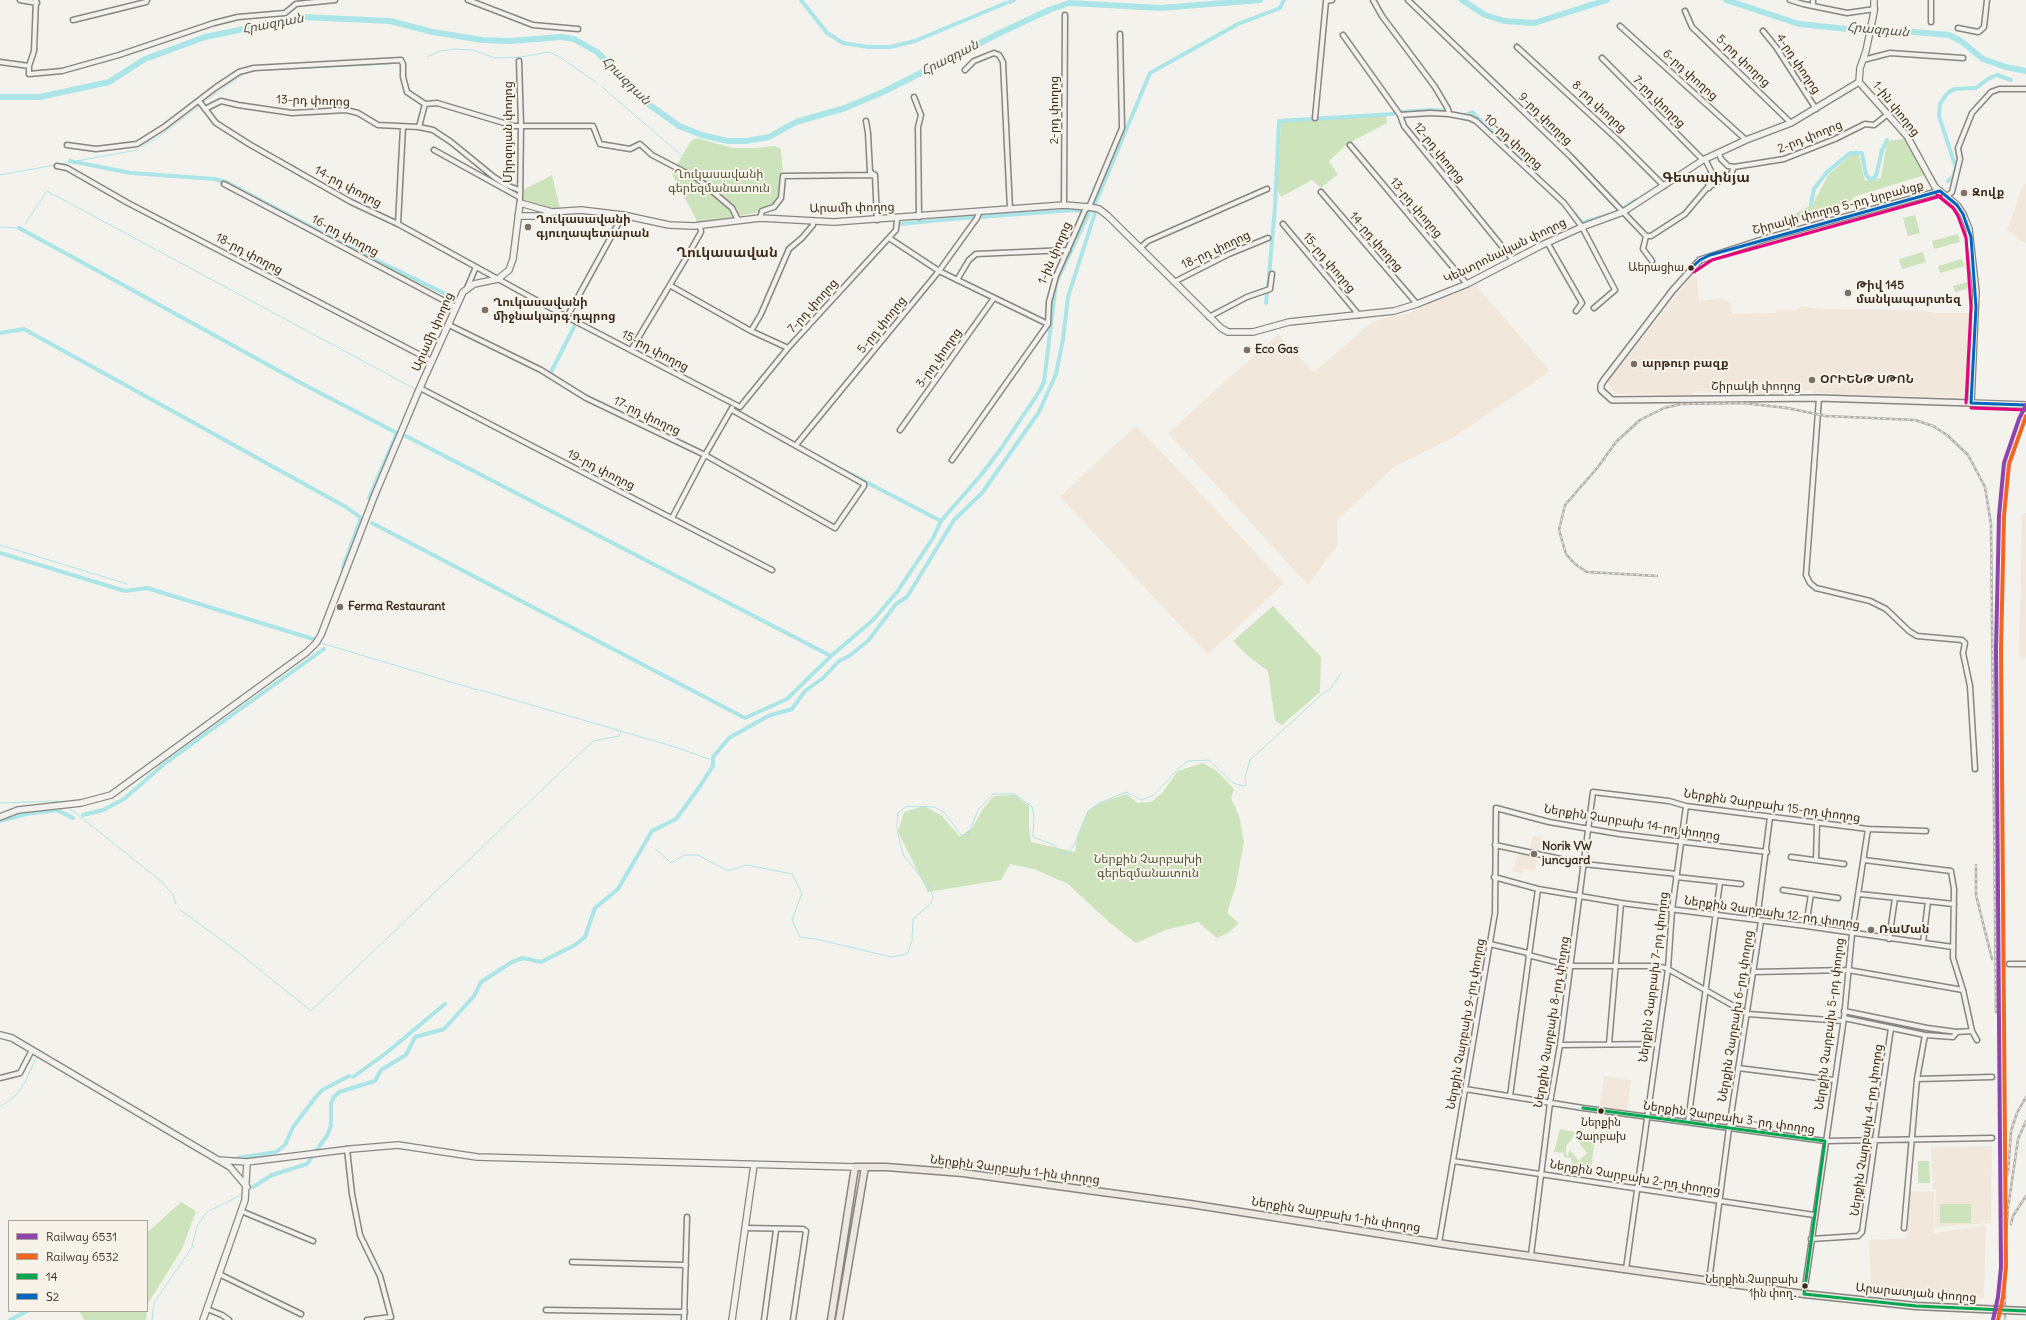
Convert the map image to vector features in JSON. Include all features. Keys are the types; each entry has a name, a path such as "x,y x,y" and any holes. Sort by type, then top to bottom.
{"main road":[{"path":"1874,0 1874,10"},
{"name":"1-ին փողոց","path":"1874,10 1866,50 1860,68 1859,82 1907,136 1930,178 1940,191"},
{"name":"Կենտրոնական փողոց","path":"1121,229 1209,316 1228,332 1240,334 1289,322 1394,311 1417,304 1467,284 1547,242 1623,212 1704,160 1746,140 1792,123 1859,82"},
{"name":"Շիրակի փողոց 5-րդ նրբանցք","path":"1940,191 1947,196 1963,214 1971,236 1976,292 1971,403"},
{"path":"498,279 511,267 520,200"},
{"name":"Արամի փողոց","path":"520,200 552,212"},
{"name":"Արամի փողոց","path":"518,216 544,216 552,212 581,210 623,215 669,225 700,225 760,218 834,222 897,219 1064,205 1099,209 1121,229"},
{"name":"Արամի փողոց","path":"0,817 18,810 81,803 111,795 307,652 316,643 374,497 456,307 467,288 474,284 498,279"},
{"name":"Շիրակի փողոց","path":"1971,403 2026,405"},
{"path":"0,1035 12,1038 230,1167 240,1176 247,1187"},
{"path":"218,1160 247,1162 347,1149 398,1145 477,1157 855,1167 831,1320"},
{"path":"203,1320 245,1200 247,1187 247,1162"},
{"path":"732,1320 754,1165"},
{"name":"Ներքին Չարբախ 1-ին փողոց","path":"855,1167 922,1169 963,1173 1190,1204 1439,1242 1804,1294"},
{"path":"839,1320 865,1168"},
{"name":"Արարատյան փողոց","path":"1804,1294 1916,1306 2026,1311"}],"street":[{"path":"20,0 36,2 34,51 29,66 29,74 62,71 119,55 214,23 238,17 285,13 296,4 335,0"},
{"path":"73,20 147,0"},
{"path":"468,0 533,26 578,29"},
{"path":"1315,118 1326,1 1332,0"},
{"path":"1373,0 1382,16 1435,87 1448,109 1449,114"},
{"name":"9-րդ փողոց","path":"1408,0 1571,157 1646,236"},
{"path":"1790,0 1847,13 1874,10"},
{"path":"1812,0 1813,6"},
{"path":"1931,0 1931,22"},
{"path":"1958,28 1978,32 1981,30 1984,27 1987,0"},
{"name":"5-րդ փողոց","path":"1685,11 1692,27 1792,123"},
{"name":"2-րդ փողոց","path":"1064,205 1065,15"},
{"name":"6-րդ փողոց","path":"1620,26 1746,140"},
{"name":"4-րդ փողոց","path":"1763,31 1776,47 1816,109"},
{"name":"1-ին փողոց","path":"1048,324 1051,289 1085,210 1089,207 1122,128 1120,34"},
{"name":"12-րդ փողոց","path":"1343,35 1400,115 1404,126 1513,260"},
{"name":"8-րդ փողոց","path":"1517,47 1619,141 1664,186"},
{"path":"965,70 974,61 994,53 999,55 1003,62 1010,209"},
{"path":"1863,60 1890,53 1963,58"},
{"name":"7-րդ փողոց","path":"1602,58 1704,160"},
{"path":"67,145 96,149 137,144 164,127 215,88 240,72 254,68 401,60 403,64 403,77 407,92 425,104 438,103 514,126 593,126 600,144 630,149 640,144 652,155 698,179 732,208 738,220"},
{"name":"Միրզոյան փողոց","path":"519,61 521,125 520,200"},
{"path":"0,62 29,66"},
{"path":"1947,196 1952,192 1960,159 1958,148 1972,112 1991,92 1999,89 2026,89"},
{"path":"914,96 921,115 918,127 919,217"},
{"name":"14-րդ փողոց","path":"199,101 216,123 249,144 351,202 398,224 498,279"},
{"name":"13-րդ փողոց","path":"205,108 221,101 292,113 346,110 358,113 378,125 419,127 433,130 494,177 506,185 519,190"},
{"path":"419,127 425,104"},
{"name":"10-րդ փողոց","path":"1400,115 1430,113 1449,114 1470,118 1483,126 1564,203 1582,227 1615,290 1594,308"},
{"name":"2-րդ փողոց","path":"1734,167 1784,160 1835,139 1865,124 1874,125 1888,114"},
{"path":"866,121 870,172 875,175"},
{"path":"398,224 403,127"},
{"name":"13-րդ փողոց","path":"1350,145 1467,284"},
{"path":"434,150 520,200"},
{"path":"1652,261 1643,249 1646,236 1651,236 1685,214 1709,188 1731,174 1734,167 1728,166 1721,159 1719,154"},
{"path":"1704,160 1712,174 1708,182 1709,188"},
{"name":"18-րդ փողոց","path":"57,166 67,168 128,203 432,361"},
{"path":"760,218 762,211 774,207 781,198 783,176 829,177 875,175"},
{"path":"875,175 877,220"},
{"name":"16-րդ փողոց","path":"224,184 456,307"},
{"path":"1140,248 1148,241 1267,189"},
{"name":"Շիրակի փողոց 5-րդ նրբանցք","path":"1612,400 1601,390 1601,385 1604,380 1673,290 1700,260 1768,238 1940,191"},
{"name":"14-րդ փողոց","path":"1321,192 1417,304"},
{"name":"5-րդ փողոց","path":"796,445 939,271 979,213"},
{"path":"567,317 623,215"},
{"name":"7-րդ փողոց","path":"740,407 788,348 896,230 897,219"},
{"path":"751,331 761,314 789,249 802,238 813,225 814,221"},
{"name":"15-րդ փողոց","path":"1283,224 1359,315"},
{"path":"632,350 671,286 700,232 700,225"},
{"path":"889,238 939,271 1048,324 952,460"},
{"name":"18-րդ փողոց","path":"1174,282 1216,260 1268,238"},
{"path":"1547,242 1582,304 1576,311"},
{"path":"957,280 969,260 976,254 1068,250"},
{"path":"467,288 476,267"},
{"path":"1209,316 1253,295 1270,289 1272,274"},
{"name":"15-րդ փողոց","path":"498,279 567,317 740,407"},
{"path":"671,286 751,331 788,348"},
{"name":"3-րդ փողոց","path":"900,430 994,298"},
{"name":"17-րդ փողոց","path":"449,325 541,370 586,398 705,455 835,528 864,484 796,445"},
{"name":"19-րդ փողոց","path":"419,390 772,570"},
{"path":"1819,398 1806,575 1810,583 1816,588 1870,601 1886,609 1909,631 1917,636 1962,640 1965,643 1963,653 1970,686 1975,769"},
{"name":"Շիրակի փողոց","path":"1612,400 1819,398 1971,403"},
{"path":"672,518 734,404"},
{"path":"732,410 796,445"},
{"name":"Ներքին Չարբախ 15-րդ փողոց","path":"1593,792 1669,801 1686,806 1770,818 1868,829 1926,831"},
{"name":"Ներքին Չարբախ 8-րդ փողոց","path":"1531,1255 1550,1103 1571,966 1593,792"},
{"name":"Ներքին Չարբախ 7-րդ փողոց","path":"1626,1269 1668,969 1672,910 1680,840 1686,806"},
{"name":"Ներքին Չարբախ 14-րդ փողոց","path":"1496,808 1549,822 1767,852"},
{"name":"Ներքին Չարբախ 9-րդ փողոց","path":"1439,1242 1495,913 1494,845 1496,808"},
{"name":"Ներքին Չարբախ 6-րդ փողոց","path":"1709,1281 1718,1201 1754,972 1770,818"},
{"path":"1816,860 1817,823"},
{"name":"Ներքին Չարբախ 5-րդ փողոց","path":"1804,1294 1824,1141 1843,1020 1852,934 1868,829"},
{"path":"1494,845 1584,864 1741,884"},
{"path":"1790,857 1844,864"},
{"path":"1864,860 1951,871 1954,904 1953,958 1963,990 1972,1031 1977,1040"},
{"name":"Ներքին Չարբախ 12-րդ փողոց","path":"1494,877 1538,889 1621,903 1806,926 1852,934 1954,947"},
{"path":"1688,1122 1720,882"},
{"path":"1510,1096 1538,889"},
{"path":"1783,890 1838,898"},
{"path":"1806,926 1811,894"},
{"path":"1859,894 1954,904"},
{"path":"1889,938 1894,898"},
{"path":"1923,943 1928,901"},
{"path":"1609,1044 1621,903"},
{"path":"1490,944 1571,966 1654,966 1668,969 1748,1014 1843,1020 1925,1035 1953,1037 1956,1032"},
{"path":"2009,964 2026,964"},
{"path":"1754,972 1848,970 1963,990"},
{"path":"1844,1011 1927,1028 1956,1032 1972,1031"},
{"name":"Ներքին Չարբախ 4-րդ փողոց","path":"1811,1239 1860,1235 1876,1141 1891,1028"},
{"path":"1904,1228 1910,1140 1917,1079 1925,1035"},
{"path":"1560,1045 1657,1044"},
{"path":"0,1078 20,1073 32,1050"},
{"path":"1738,1068 1834,1080"},
{"path":"1917,1079 1992,1077"},
{"name":"Ներքին Չարբախ 3-րդ փողոց","path":"1465,1089 1550,1103 1824,1141 1992,1138"},
{"path":"347,1149 352,1194 360,1235 380,1276 392,1317 368,1320"},
{"name":"Ներքին Չարբախ 2-րդ փողոց","path":"1453,1161 1814,1215"},
{"path":"241,1211 313,1241"},
{"path":"684,1320 687,1217"},
{"path":"745,1228 776,1230 803,1229 806,1231 793,1320"},
{"path":"764,1320 776,1230"},
{"path":"572,1262 686,1265"},
{"path":"219,1274 301,1314"},
{"path":"207,1309 222,1315 229,1320"},
{"path":"546,1310 684,1312"}],"shaded area":[{"path":"2026,184 2026,244 2006,229 2009,226 2023,185"},
{"path":"1692,275 1697,277 1699,301 1722,298 1731,303 1732,314 1776,313 1776,310 1797,310 1800,306 1821,309 1914,310 1934,313 1971,313 1974,316 1973,344 1967,398 1814,393 1814,391 1786,390 1787,392 1778,392 1778,395 1696,391 1691,395 1615,394 1608,382"},
{"path":"1475,284 1550,371 1456,436 1394,467 1337,520 1338,544 1308,585 1168,433 1278,334 1314,372 1372,322 1410,313"},
{"path":"1136,425 1284,583 1208,655 1060,497"},
{"path":"2026,513 2026,658 2021,658 2019,656 2022,516"},
{"name":"Norik VW juncyard","path":"1533,836 1542,837 1535,871 1523,869 1522,873 1513,871 1518,853 1529,855"},
{"path":"1604,1076 1631,1080 1627,1110 1600,1107"},
{"path":"1992,1146 1991,1223 1935,1227 1936,1189 1933,1189 1931,1147"},
{"path":"1934,1191 1934,1233 1986,1225 1984,1298 1953,1297 1938,1294 1934,1297 1917,1296 1914,1294 1871,1294 1869,1240 1906,1238 1909,1192"}],"green space":[{"path":"1386,116 1387,123 1347,144 1329,161 1338,174 1321,188 1312,180 1281,197 1277,190 1281,121"},
{"name":"Ղուկասավանի գերեզմանատուն","path":"696,138 733,148 775,146 781,149 783,176 780,196 771,206 755,213 698,223 672,174 690,142"},
{"path":"1904,139 1925,175 1856,196 1848,203 1815,215 1792,221 1791,216 1813,204 1828,175 1852,154 1859,155 1865,181 1881,178 1887,141"},
{"path":"552,175 560,209 550,210 523,199 521,191"},
{"path":"1915,215 1920,233 1908,236 1903,218"},
{"path":"1958,234 1960,242 1934,249 1932,241"},
{"path":"1923,252 1926,262 1902,269 1899,259"},
{"path":"1962,259 1965,266 1940,273 1938,266"},
{"path":"1968,282 1970,288 1955,292 1953,286"},
{"path":"1273,606 1321,657 1320,692 1282,725 1275,721 1268,671 1248,656 1233,641"},
{"name":"Ներքին Չարբախի գերեզմանատուն","path":"1203,763 1217,771 1234,789 1231,798 1239,816 1244,842 1236,885 1227,913 1239,923 1228,933 1217,938 1198,922 1165,930 1136,943 1111,924 1068,884 1034,869 1010,864 1001,880 928,892 898,832 904,812 924,806 942,816 960,837 973,827 982,810 994,796 1015,795 1029,806 1029,828 1031,842 1075,852 1077,839 1088,811 1099,803 1127,794 1137,803 1151,802 1162,793 1178,771"},
{"path":"1580,1128 1583,1129 1583,1137 1594,1144 1591,1170 1572,1168 1571,1158 1564,1157 1564,1153 1554,1152 1560,1129 1575,1132 1572,1139 1566,1146 1566,1155 1567,1156 1570,1150 1579,1161 1587,1153 1576,1139"},
{"path":"1918,1161 1929,1161 1930,1183 1918,1183"},
{"path":"853,1190 858,1191 837,1320 833,1320"},
{"path":"181,1202 196,1211 182,1249 148,1303 148,1232"},
{"path":"1940,1204 1971,1204 1971,1223 1940,1223"},
{"path":"80,1312 147,1312 146,1320 84,1320"}],"waterway":[{"path":"801,0 827,33 843,43 868,47 890,47 915,41 1006,3"},
{"path":"1010,2 1014,0"},
{"name":"Հրազդան","path":"0,97 40,97 109,82 145,59 205,37 302,17 390,21 433,32 482,40 510,41 561,37 574,39 597,52 635,89 640,98 679,126 702,135 728,141 746,141 769,137 796,122 845,108 883,92 1000,33 1049,10 1069,3 1161,8 1260,0"},
{"path":"1095,204 1150,73 1238,24 1280,8 1284,0"},
{"name":"Հրազդան","path":"1462,0 1485,15 1504,21 1534,23 1607,0"},
{"name":"Հրազդան","path":"1726,0 1799,24 1867,31 1903,31 1949,35 1961,41 1983,59 2006,67 2026,71"},
{"path":"427,57 440,51 454,49 473,50 495,58 521,57 549,52 560,57 597,83"},
{"path":"250,71 392,64"},
{"path":"203,103 246,72"},
{"path":"1948,93 1954,89 1976,88 1988,79 1997,75 2011,80"},
{"path":"602,87 715,184"},
{"path":"1946,95 1940,104 1939,116 1956,168 1953,177 1948,181"},
{"path":"142,146 156,139 199,106"},
{"path":"1401,112 1432,110 1446,111"},
{"path":"1461,115 1466,115 1472,112 1529,168"},
{"path":"1268,287 1275,207 1279,121 1393,114"},
{"path":"1811,204 1814,189 1827,172 1850,153 1862,153 1866,175 1871,180 1876,176 1882,150 1887,140"},
{"path":"0,175 137,150"},
{"path":"70,161 131,173 215,179 228,183 347,246 456,299"},
{"path":"25,224 47,191 415,389"},
{"path":"1622,209 1636,200"},
{"path":"979,217 1074,210 1084,212"},
{"path":"372,523 745,718 787,699 831,656 873,620 897,592 933,538 941,521 981,475 1000,450 1039,392 1044,382 1056,283 1090,211"},
{"path":"253,1187 272,1175 307,1164 328,1134 331,1125 331,1103 334,1097 339,1092 375,1081 381,1070 406,1055 415,1037 444,1029 474,996 481,982 512,962 523,958 541,962 575,945 585,937 595,908 618,889 652,831 676,819 713,766 713,757 729,738 768,716 792,709 805,691 823,678 839,661 849,656 868,641 896,604 907,597 954,520 982,493 1039,412 1056,374 1063,339 1068,297 1095,213"},
{"path":"1575,214 1582,223 1608,215"},
{"path":"899,224 975,217"},
{"path":"0,227 19,228"},
{"path":"19,228 65,253"},
{"path":"67,254 301,383 397,433 369,498"},
{"path":"1266,303 1267,294"},
{"path":"551,372 575,325"},
{"path":"0,333 24,329 346,507 361,518 343,567"},
{"path":"424,393 768,571"},
{"path":"406,436 831,656"},
{"path":"841,469 941,521"},
{"path":"0,545 127,584"},
{"path":"0,553 125,591 147,588 313,639"},
{"path":"321,643 478,690"},
{"path":"214,728 324,649"},
{"path":"656,849 671,863 684,855 698,855 728,871 747,865 792,874 802,893 792,920 800,937 816,939 891,957 907,954 912,941 913,919 930,904 933,897 928,886 904,856 900,844 897,827 898,813 907,806 934,807 944,812 961,835 968,835 978,810 993,794 1015,794 1032,807 1034,817 1033,837 1054,845 1060,853 1067,854 1074,845 1088,811 1102,802 1126,792 1142,800 1154,795 1178,769 1188,761 1209,760 1233,783 1243,786 1246,785 1245,777 1250,760 1320,696 1331,688 1341,673"},
{"path":"480,690 672,746 709,759"},
{"path":"83,815 103,810 124,799 163,765 211,730"},
{"path":"179,909 239,953 311,1011 593,741 619,736 621,731"},
{"path":"0,803 58,801"},
{"path":"68,807 162,882 173,895 176,904"},
{"path":"0,821 26,814 57,810 73,818"},
{"path":"353,1077 385,1054 445,1004"},
{"path":"0,1107 17,1094 24,1084 36,1058"},
{"path":"238,1158 276,1152 285,1145 293,1127 322,1090 349,1076"},
{"path":"152,1320 154,1303 192,1247 197,1226 207,1212 241,1195"},
{"path":"10,1320 25,1312"}],"railway":[{"path":"1657,576 1587,572 1575,564 1566,554 1559,530 1565,505 1598,467 1616,442 1640,420 1664,408 1681,404 1743,403 1787,408 1826,416 1915,420 1933,426 1947,435 1968,455 1985,487 1991,524 1996,1012"},
{"path":"1976,865 1976,895 1992,959"},
{"path":"2008,1174 2011,1131 2017,1113 2026,1097"},
{"path":"2005,1320 2005,1251 2008,1208 2018,1139 2026,1121"},
{"path":"2011,1224 2013,1216 2026,1196"}],"rail line":[{"name":"6531","path":"1993,1320 1998,1297 2001,1267 1996,649 1999,516 2004,463 2019,419 2026,405"},
{"name":"6532","path":"1998,1320 2003,1297 2006,1267 2001,649 2004,516 2009,464 2026,416"}],"transit line":[{"name":"Տ2","path":"1940,191 1957,205 1963,214 1971,237 1976,307 1971,403"},
{"name":"Տ2","path":"1691,268 1700,260 1710,255 1940,191"},
{"path":"1937,195 1953,208 1958,216 1966,238 1971,307 1966,403"},
{"path":"1694,272 1712,260 1941,196"},
{"name":"Տ2","path":"1971,403 2026,405"},
{"path":"1971,408 2026,410"},
{"name":"14","path":"1583,1108 1825,1141"},
{"name":"14","path":"1804,1294 1825,1141"},
{"name":"14","path":"1804,1294 1916,1306 2026,1311"}],"place":[{"name":"Զովք","path":"1964,193"},
{"name":"Ղուկասավանի գյուղապետարան","path":"528,227"},
{"name":"Աերացիա","path":"1691,268"},
{"name":"Թիվ 145 մանկապարտեզ","path":"1848,293"},
{"name":"Ղուկասավանի միջնակարգ դպրոց","path":"485,310"},
{"name":"Eco Gas","path":"1247,350"},
{"name":"արթուր բազք","path":"1634,364"},
{"name":"ՕՐԻԵՆԹ ՍԹՈՆ","path":"1812,380"},
{"name":"Ferma Restaurant","path":"340,607"},
{"name":"Norik VW juncyard","path":"1534,854"},
{"name":"ՌաՄան","path":"1871,930"},
{"name":"Ներքին Չարբախ","path":"1601,1111"},
{"name":"Ներքին Չարբախ 1ին փող․","path":"1805,1286"}],"district":[{"name":"Գետափնյա","path":"1706,178"},
{"name":"Ղուկասավան","path":"727,253"}]}
